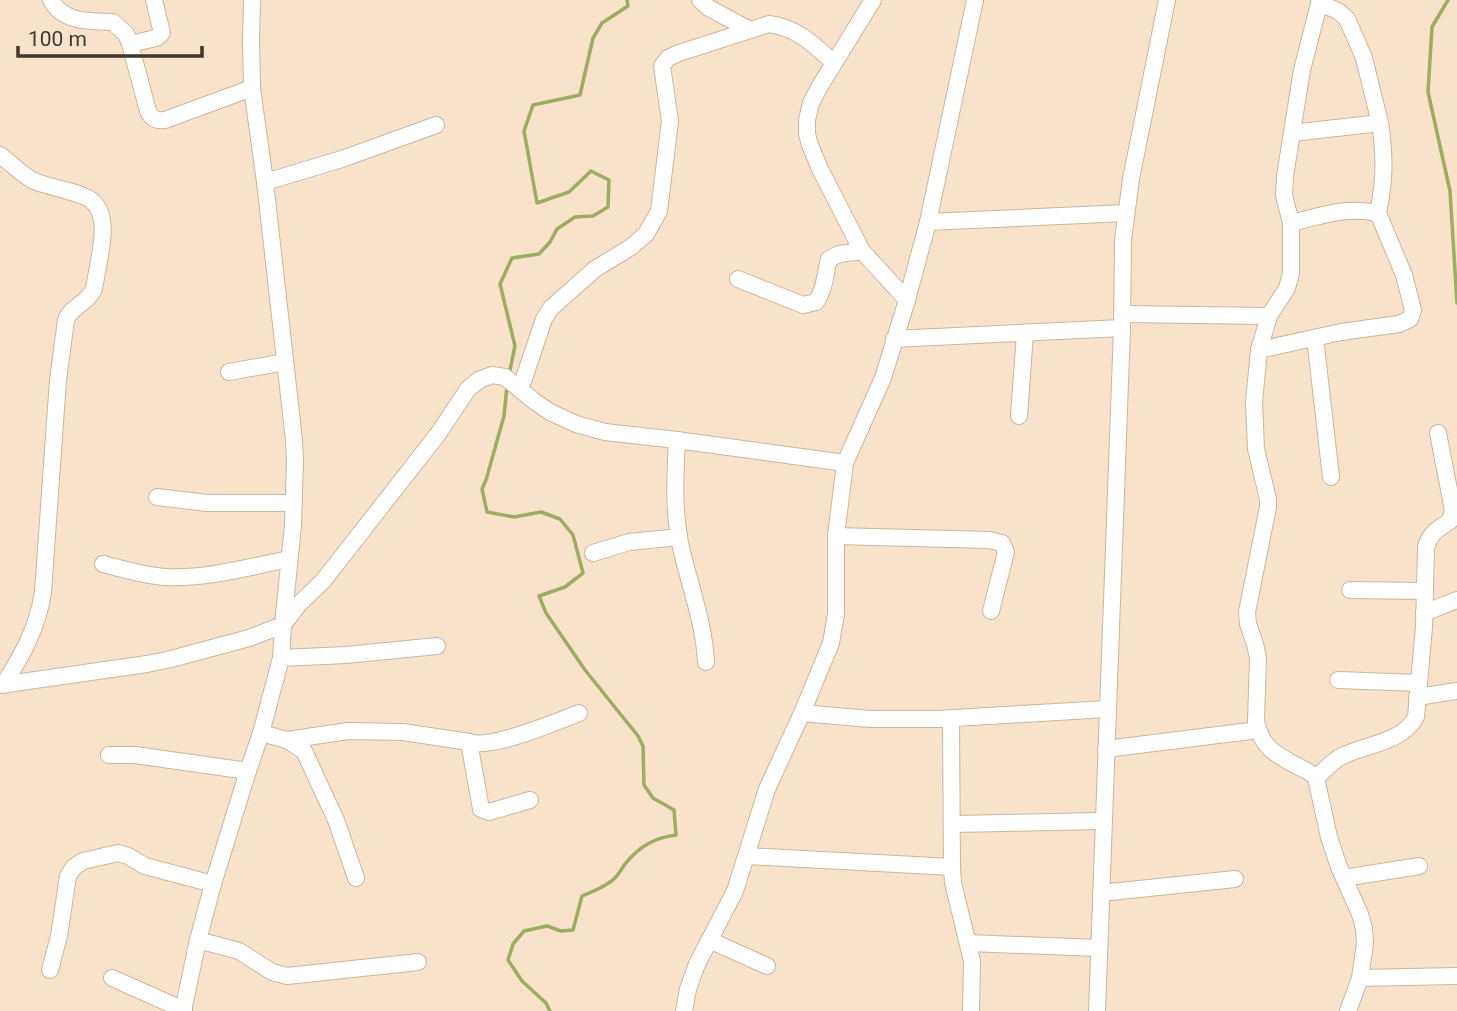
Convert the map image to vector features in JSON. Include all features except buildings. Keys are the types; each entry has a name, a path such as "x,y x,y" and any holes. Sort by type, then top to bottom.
{"street":[{"path":"51,0 56,8 66,15 80,21 113,22 127,34 148,111 156,120 165,120 252,88"},
{"path":"130,44 156,38 162,33 154,0"},
{"path":"112,978 183,1011 213,884 261,733 281,658 294,503 295,450 252,88 252,0"},
{"path":"700,0 709,8 750,30"},
{"path":"873,0 811,103 807,134 820,169 862,251 907,300"},
{"path":"684,1011 692,976 735,891 767,789 831,643 837,597 836,536 845,463 883,378 907,300 928,222 975,0"},
{"path":"1097,1011 1124,240 1130,179 1167,0"},
{"path":"1259,350 1341,332 1399,324 1410,319 1412,314 1412,303 1404,275 1378,213 1385,166 1380,123 1364,58 1347,19 1319,1 1302,69 1284,186 1291,223 1289,281 1269,316 1259,350 1254,402 1256,438 1268,507 1247,612 1258,658 1258,730 1273,752 1309,771 1316,778 1327,827 1364,929 1365,944 1360,978 1348,1011"},
{"path":"520,390 544,319 551,309 595,269 631,247 646,234 659,211 670,121 662,66 668,58 769,24 784,26 810,41 834,63"},
{"path":"1292,133 1380,123"},
{"path":"265,182 342,159 436,125"},
{"path":"0,155 32,180 91,200 99,211 102,222 101,252 94,287 90,297 68,315 66,320 58,380 41,607 23,654 1,685"},
{"path":"1291,223 1347,210 1359,209 1378,213"},
{"path":"928,222 1126,213"},
{"path":"738,279 803,304 816,302 822,292 829,259 839,254 862,251"},
{"path":"894,339 1024,333 1122,321 1269,316"},
{"path":"1018,416 1024,333"},
{"path":"1315,338 1331,477"},
{"path":"229,372 285,362"},
{"path":"1,685 171,659 249,638 283,625 340,560 443,426 468,389 479,380 492,375 505,377 550,412 576,424 605,432 845,463"},
{"path":"1316,778 1344,755 1385,741 1410,726 1416,717 1426,547 1429,537 1450,521 1453,510 1438,433"},
{"path":"677,440 675,490 679,537 702,629 706,662"},
{"path":"157,496 208,503 294,503"},
{"path":"836,536 989,540 1002,543 1006,552 991,611"},
{"path":"593,553 629,542 679,537"},
{"path":"103,564 150,576 175,577 206,575 289,559"},
{"path":"1350,590 1425,591"},
{"path":"1424,613 1457,600"},
{"path":"281,658 437,646"},
{"path":"1338,680 1418,690 1457,691"},
{"path":"802,713 870,719 951,719 1107,709"},
{"path":"287,740 348,731 403,732 475,744 513,737 579,713"},
{"path":"951,719 952,867 955,893 972,961 971,1011"},
{"path":"1106,748 1258,730"},
{"path":"261,733 287,740 304,751 336,820 356,878"},
{"path":"469,742 481,809 489,812 530,800"},
{"path":"109,755 135,755 248,771"},
{"path":"952,824 1103,821"},
{"path":"50,971 59,936 68,876 74,867 83,861 118,853 145,866 213,884"},
{"path":"747,856 952,867"},
{"path":"1344,878 1419,866"},
{"path":"1101,893 1236,879"},
{"path":"198,940 239,951 272,972 287,976 418,962"},
{"path":"709,940 767,966"},
{"path":"969,943 1099,948"},
{"path":"1360,978 1457,976"}],"waterway":[{"path":"509,375 515,346 500,284 512,258 539,254 557,229 575,217 593,216 608,207 609,180 591,171 569,192 537,203 524,131 533,105 580,95 593,38 602,23 628,6 627,0"},
{"path":"1448,0 1432,27 1428,92 1450,191 1457,303"},
{"path":"507,386 504,416 482,489 487,512 514,517 541,512 560,519 573,535 583,573 565,587 539,596 546,613 585,670 638,736 643,746 644,785 653,798 674,810 676,835 647,844 630,858 611,881 582,896 573,930 561,931 547,926 524,931 513,944 508,960 522,981 546,1003 550,1011"}]}
